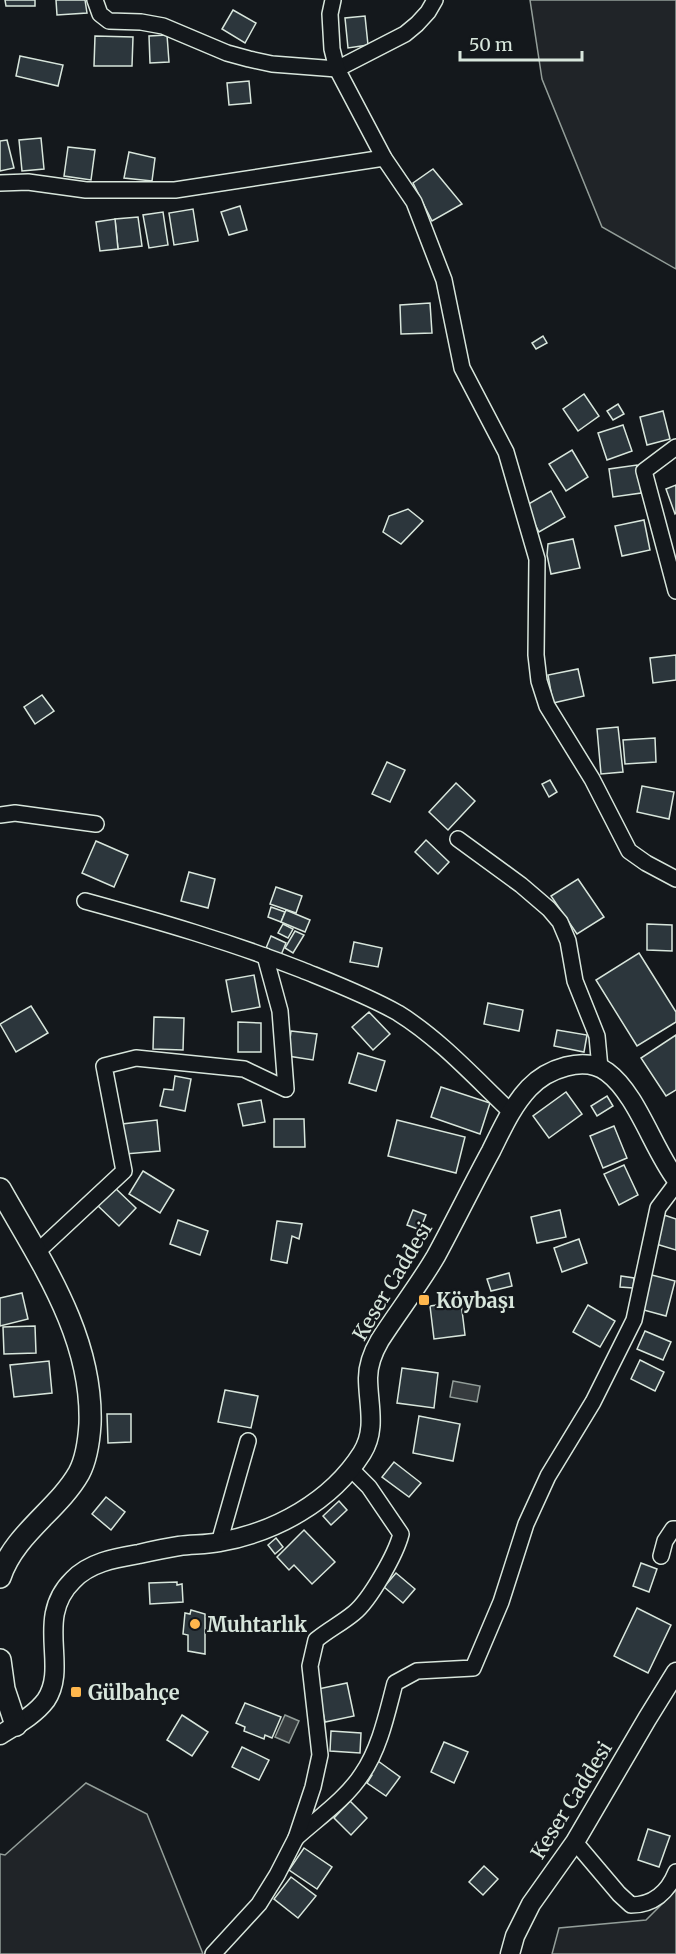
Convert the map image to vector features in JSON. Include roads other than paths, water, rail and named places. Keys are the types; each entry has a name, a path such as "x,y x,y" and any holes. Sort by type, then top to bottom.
{"main road":[{"path":"0,1189 61,1296 80,1349 88,1382 89,1435 80,1471 36,1522 5,1563 0,1577"},
{"path":"0,1660 8,1730"}],"street":[{"path":"95,0 100,14 109,21 141,22 163,26 227,53 272,64 337,69 405,34 428,12 435,0"},
{"path":"333,0 330,14 332,49 337,69 384,158 414,202 444,280 462,368 506,452 537,559 536,655 539,681 547,706 592,779 629,851 676,879"},
{"path":"0,183 28,182 86,190 175,190 384,158"},
{"path":"676,447 644,471 676,591"},
{"path":"0,815 15,813 96,824"},
{"path":"458,839 521,885 549,909 560,922 568,941 574,981 597,1036 600,1068 608,1072 626,1093 676,1179"},
{"path":"85,901 189,931 265,956 341,985 397,1013 429,1035 511,1112"},
{"path":"36,1253 124,1171 104,1066 136,1058 244,1069 286,1089 280,1011 265,956"},
{"name":"Keser Caddesi","path":"8,1730 40,1708 52,1689 54,1614 63,1591 71,1581 93,1565 113,1559 179,1546 219,1543 276,1524 327,1494 351,1469 363,1452 370,1430 368,1380 372,1354 435,1257 511,1112 530,1087 551,1072 576,1064 600,1068"},
{"path":"296,1838 346,1794 363,1774 376,1747 395,1683 417,1671 473,1668 501,1602 526,1524 548,1476 593,1402 634,1320 658,1208 676,1184"},
{"path":"219,1543 248,1441"},
{"path":"213,1954 259,1904 278,1875 296,1838 313,1787 320,1755 310,1666 315,1640 355,1612 397,1549 401,1534 369,1487 351,1469"},
{"path":"661,1556 665,1541 676,1529"},
{"name":"Keser Caddesi","path":"510,1954 522,1919 575,1842 676,1672"},
{"path":"575,1842 631,1905 642,1905 659,1897 671,1885 676,1872"}],"place":[{"name":"Köybaşı","path":"424,1300"},
{"name":"Muhtarlık","path":"195,1624"},
{"name":"Gülbahçe","path":"76,1692"}]}
